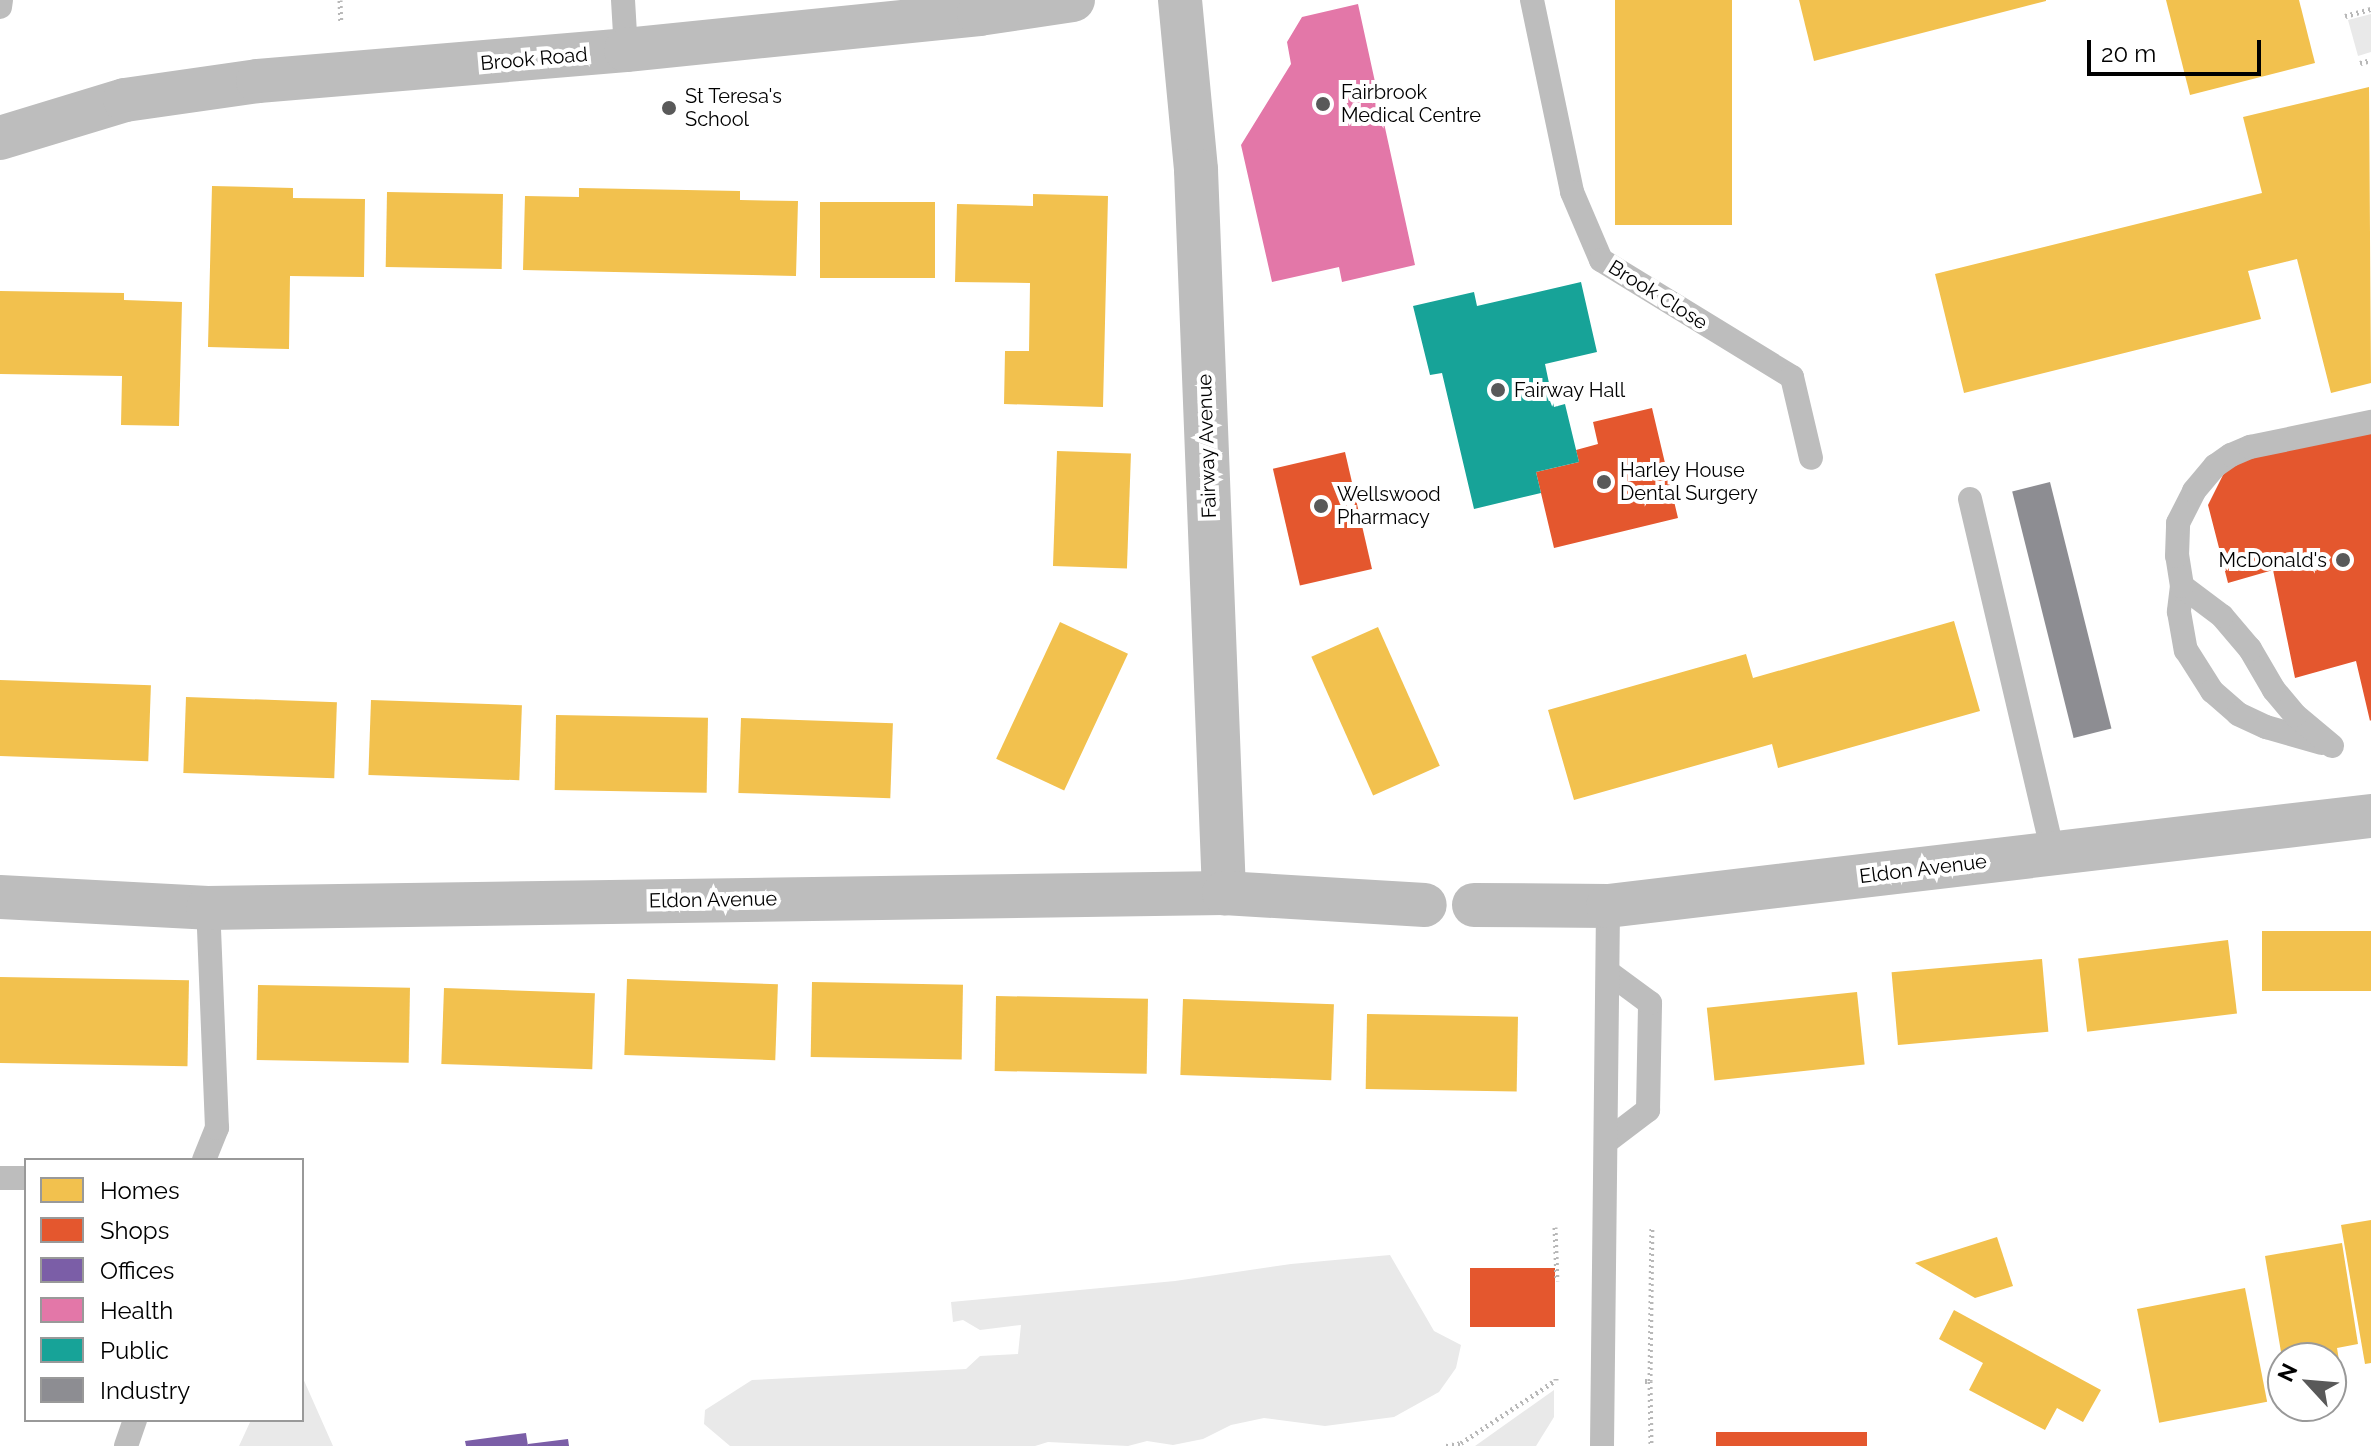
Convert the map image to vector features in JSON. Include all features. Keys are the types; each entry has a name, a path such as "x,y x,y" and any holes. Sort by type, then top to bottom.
{"street":[{"name":"Brook Road","path":"0,138 125,100 258,81 346,76 626,50 862,13 1073,0"},
{"name":"Fairway Avenue","path":"1180,0 1196,170 1224,893"},
{"name":"Eldon Avenue","path":"1474,905 1608,906 2371,816"},
{"name":"Eldon Avenue","path":"0,897 208,908 1224,893 1425,905"}],"lane":[{"path":"0,7 1,0"},
{"path":"623,0 626,50"},
{"name":"Brook Close","path":"1532,0 1572,192 1601,260 1792,377 1811,458"},
{"path":"2182,586 2222,616 2250,649 2281,698 2332,746 2266,727 2238,714 2212,691 2186,650 2179,612 2182,586 2177,556 2178,523 2194,491 2215,466 2250,447 2371,422"},
{"path":"1970,499 2053,853"},
{"path":"1602,1446 1608,906"},
{"path":"205,1158 217,1128 208,908"},
{"path":"1606,1142 1648,1110 1650,1034 1650,1003 1608,972"},
{"path":"0,1178 24,1178"},
{"path":"126,1446 134,1422"}],"path":[{"path":"2345,16 2371,9"},
{"path":"2360,63 2371,60"},
{"path":"1555,1227 1558,1294"},
{"path":"1446,1446 1461,1443 1556,1380 1557,1366"},
{"path":"1650,1381 1651,1446"}],"shaded area":[{"path":"2371,14 2371,52 2358,56 2348,20"},
{"path":"1390,1255 1434,1331 1461,1345 1456,1368 1439,1392 1394,1417 1325,1426 1264,1418 1231,1425 1203,1439 1173,1445 1147,1441 1128,1446 1048,1442 1035,1446 730,1446 704,1424 705,1410 752,1380 966,1369 980,1356 1018,1354 1021,1325 980,1330 963,1320 953,1322 951,1302 1175,1281 1291,1264"},
{"path":"304,1381 333,1446 239,1446 250,1422 304,1422"},
{"path":"1554,1390 1554,1417 1536,1446 1475,1446"}],"building: Homes":[{"path":"1615,0 1732,0 1732,225 1615,225"},
{"path":"1799,0 2046,0 2046,1 1814,61"},
{"path":"2166,0 2299,0 2315,63 2190,95"},
{"path":"2369,87 2371,383 2331,393 2297,259 2248,271 2261,319 1964,393 1935,274 2262,193 2243,117"},
{"path":"212,186 293,188 293,198 365,199 364,277 290,276 289,349 208,347"},
{"path":"579,188 740,191 740,200 798,201 796,276 523,270 525,196 579,197"},
{"path":"387,192 503,194 502,269 386,267"},
{"path":"1033,194 1108,196 1103,407 1004,404 1005,351 1029,351 1030,283 955,282 957,204 1033,206"},
{"path":"820,202 935,202 935,278 820,278"},
{"path":"0,291 124,293 124,300 182,302 179,426 121,425 122,376 0,374"},
{"path":"1057,451 1131,454 1127,569 1053,566"},
{"path":"1954,621 1980,711 1778,768 1772,744 1574,800 1548,710 1746,654 1753,678"},
{"path":"1060,622 1128,654 1064,791 996,759"},
{"path":"1378,627 1440,766 1373,796 1311,657"},
{"path":"0,680 151,685 148,761 0,756"},
{"path":"186,697 337,702 334,778 183,773"},
{"path":"371,700 522,705 519,780 368,775"},
{"path":"556,715 708,718 707,793 555,790"},
{"path":"741,718 893,723 890,798 738,793"},
{"path":"2262,931 2371,931 2371,991 2262,991"},
{"path":"2228,940 2237,1013 2087,1032 2078,958"},
{"path":"2042,959 2048,1032 1898,1045 1892,972"},
{"path":"0,977 189,980 187,1066 0,1063"},
{"path":"627,979 778,984 775,1060 624,1055"},
{"path":"812,982 963,985 962,1060 811,1057"},
{"path":"258,985 410,988 409,1063 257,1060"},
{"path":"444,988 595,993 592,1069 441,1064"},
{"path":"1857,992 1865,1065 1714,1080 1707,1008"},
{"path":"996,996 1148,999 1147,1074 995,1071"},
{"path":"1183,999 1334,1004 1331,1080 1180,1075"},
{"path":"1367,1014 1518,1017 1517,1092 1366,1089"},
{"path":"2371,1220 2371,1363 2365,1364 2341,1225"},
{"path":"1997,1237 2013,1286 1975,1298 1915,1263"},
{"path":"2342,1243 2358,1344 2279,1342 2265,1256"},
{"path":"2245,1288 2267,1402 2159,1423 2137,1309"},
{"path":"1954,1310 2101,1390 2083,1422 2057,1408 2045,1430 1969,1390 1983,1363 1939,1339"}],"building: Shops":[{"name":"Harley House Dental Surgery","path":"1652,408 1678,518 1554,548 1536,472 1579,462 1576,450 1598,444 1593,422"},
{"path":"2371,425 2370,721 2356,661 2295,678 2273,570 2228,583 2208,505 2230,461"},
{"path":"1345,452 1372,569 1300,586 1273,469"},
{"path":"1470,1268 1555,1268 1555,1327 1470,1327"},
{"path":"1716,1432 1867,1432 1867,1446 1716,1446"}],"building: Offices":[{"path":"526,1433 528,1446 466,1446 465,1441"},
{"path":"568,1439 569,1446 528,1446 528,1444"}],"building: Health":[{"name":"Fairbrook Medical Centre","path":"1358,4 1415,265 1342,282 1339,267 1272,282 1241,145 1291,64 1287,42 1302,17"}],"building: Public":[{"name":"Fairway Hall","path":"1581,282 1597,352 1545,364 1554,407 1565,404 1579,462 1536,472 1541,493 1474,509 1442,373 1430,375 1413,306 1474,292 1477,306"}],"building: Industry":[{"path":"2050,482 2111,728 2074,738 2012,491"}],"place":[{"name":"Fairbrook Medical Centre","path":"1323,104"},
{"name":"St Teresa's School","path":"669,108"},
{"name":"Fairway Hall","path":"1498,390"},
{"name":"Harley House Dental Surgery","path":"1604,482"},
{"name":"Wellswood Pharmacy","path":"1321,506"},
{"name":"McDonald's","path":"2343,560"}]}
